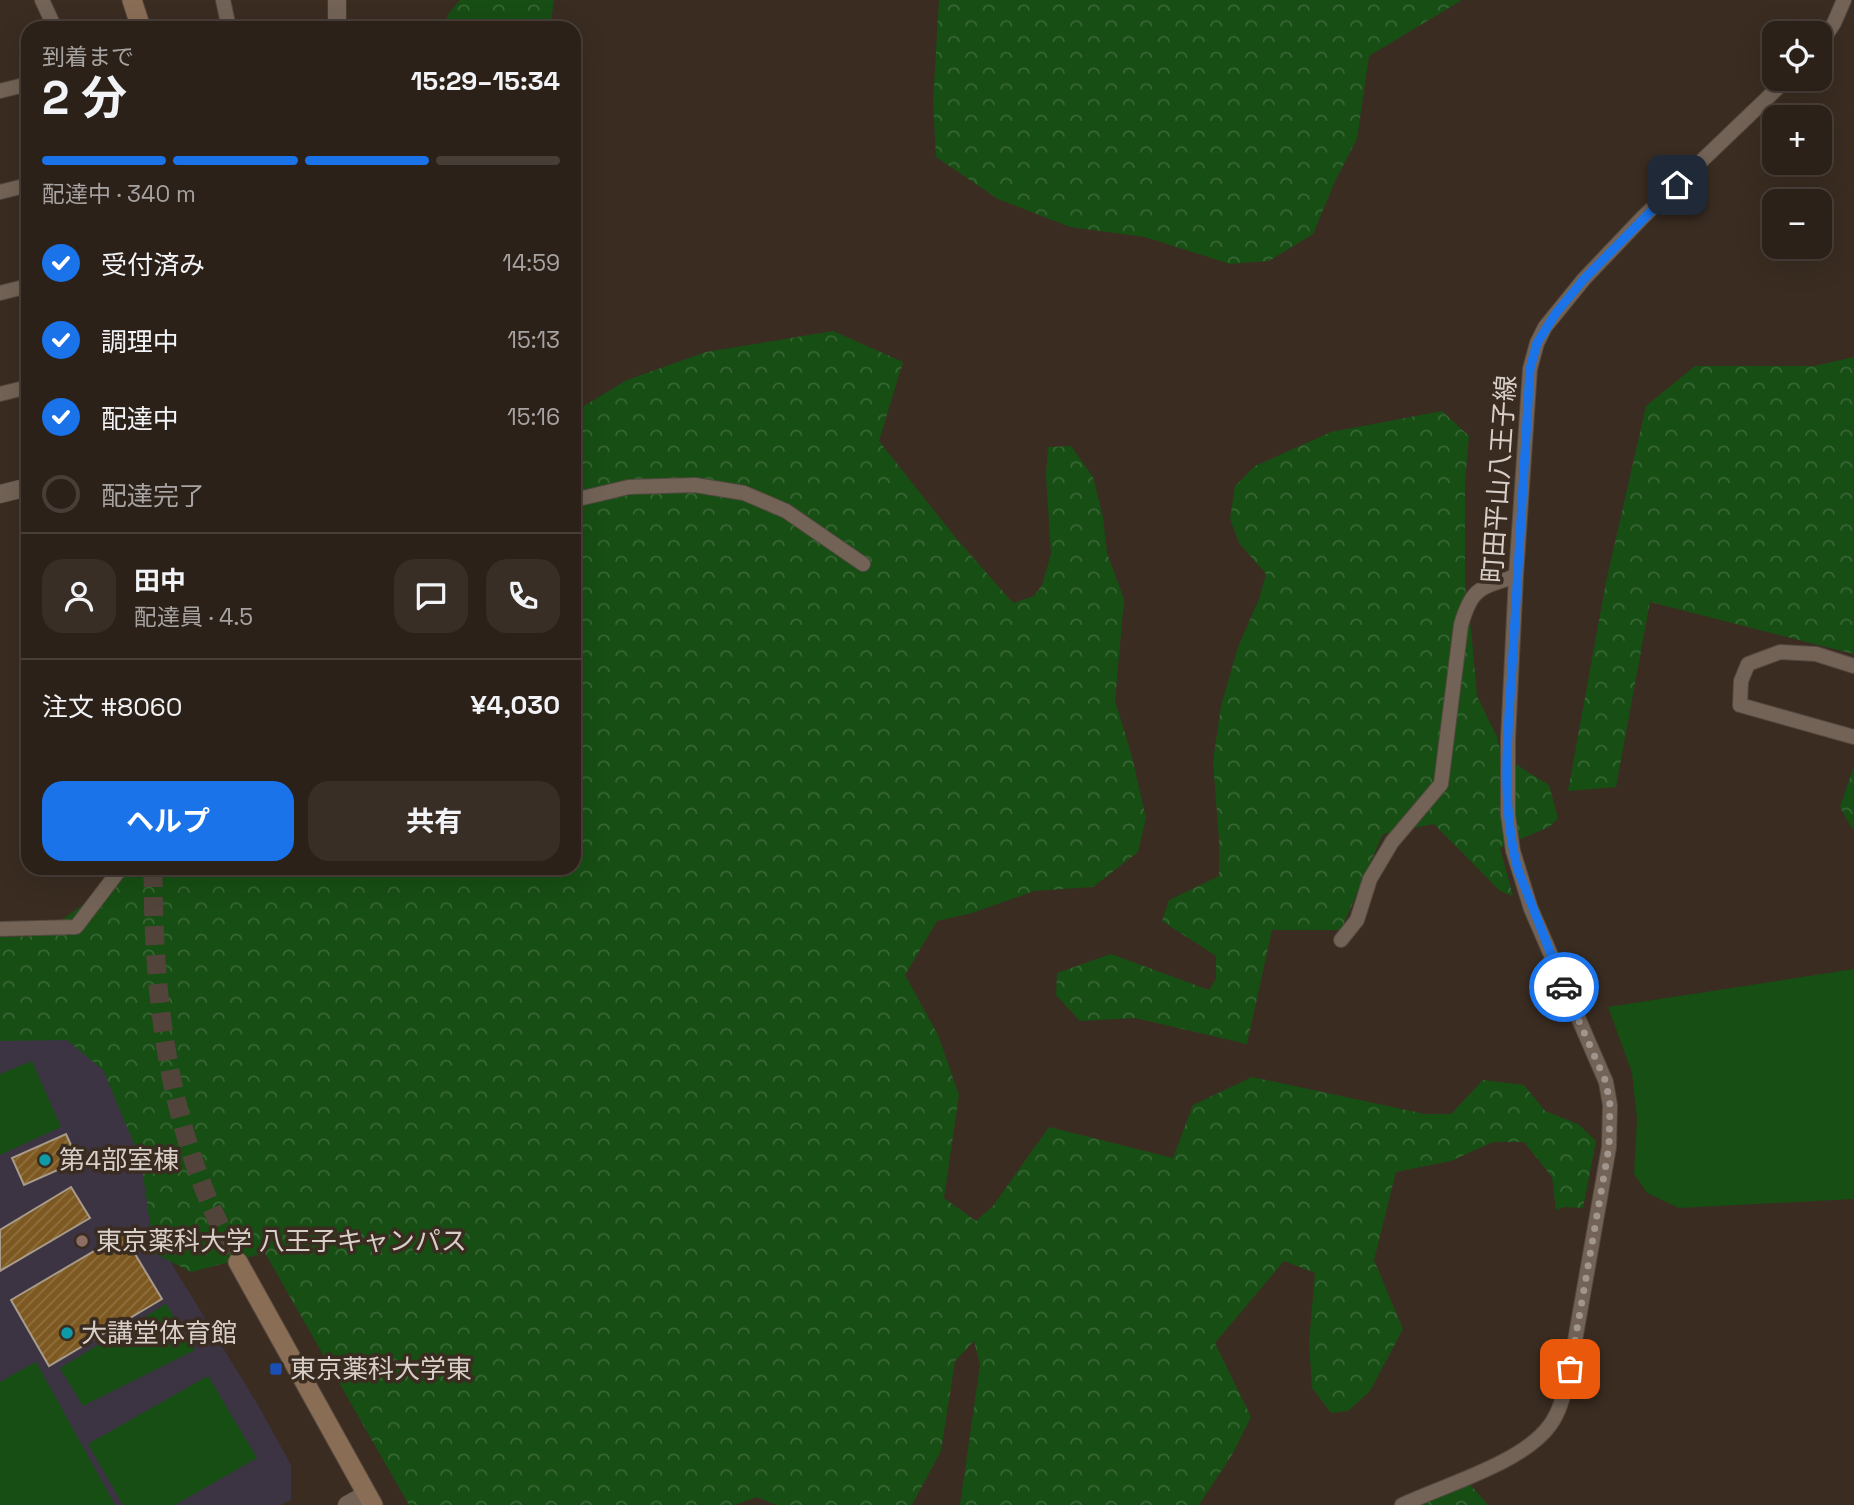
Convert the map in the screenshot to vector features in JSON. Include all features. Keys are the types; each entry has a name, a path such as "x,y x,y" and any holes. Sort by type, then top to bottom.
{"main road":[{"path":"132,0 139,21"},
{"path":"238,1262 370,1500"}],"street":[{"path":"42,0 52,21"},
{"path":"223,0 228,21"},
{"path":"337,0 337,21"},
{"path":"1832,26 1844,0"},
{"path":"0,92 21,86"},
{"name":"町田平山八王子線","path":"1402,1505 1512,1457 1537,1439 1550,1425 1562,1398 1570,1369 1609,1147 1610,1105 1606,1082 1531,909 1513,851 1508,816 1508,740 1516,576 1530,369 1537,343 1556,313 1584,279 1642,218 1774,91"},
{"path":"0,192 21,187"},
{"path":"0,293 21,288"},
{"path":"0,394 21,389"},
{"path":"581,498 629,486 695,485 744,493 786,511 863,564"},
{"path":"0,494 21,489"},
{"path":"1341,940 1357,920 1370,879 1392,842 1441,785 1461,625 1466,607 1480,589 1516,576"},
{"path":"1854,666 1816,654 1780,652 1748,664 1741,681 1740,705 1854,737"},
{"path":"0,929 76,927 116,875"},
{"path":"347,1505 370,1500"}],"shaded area":[{"name":"東京薬科大学 八王子キャンパス","path":"132,1004 156,1217 173,1266 258,1405 291,1465 291,1500 281,1505 0,1505 0,1022"}],"green space":[{"path":"460,0 554,0 551,21 446,21"},
{"path":"939,0 1462,0 1369,56 1357,139 1336,179 1313,234 1269,261 1230,264 1145,237 1070,227 998,199 936,157 933,101"},
{"path":"833,331 903,362 879,441 955,537 1013,603 1034,596 1042,585 1051,554 1046,476 1048,447 1071,446 1093,477 1103,517 1107,553 1124,599 1115,701 1131,753 1146,818 1138,852 1093,887 1034,891 972,913 937,921 905,975 938,1035 959,1095 944,1198 976,1221 993,1206 1049,1127 1173,1158 1193,1105 1252,1077 1425,1114 1451,1114 1483,1080 1524,1085 1545,1111 1578,1124 1596,1141 1583,1208 1564,1207 1556,1210 1552,1177 1524,1142 1493,1142 1451,1161 1396,1172 1374,1260 1403,1329 1370,1391 1348,1411 1331,1413 1312,1388 1309,1343 1315,1273 1284,1261 1215,1343 1251,1417 1233,1453 1199,1505 960,1505 980,1365 974,1341 955,1361 941,1451 912,1505 776,1505 757,1497 735,1505 409,1505 265,1253 191,1272 154,1253 141,1160 103,1070 67,1040 0,1041 0,937 39,936 98,894 108,875 581,875 581,408 627,380 706,352"},
{"path":"1854,357 1854,654 1650,602 1616,787 1568,791 1606,582 1646,406 1695,366 1814,366"},
{"path":"1442,411 1469,436 1465,481 1465,585 1477,696 1497,737 1501,755 1549,785 1558,818 1549,827 1500,848 1513,896 1500,891 1434,824 1383,834 1341,930 1272,930 1247,1044 1135,1018 1080,1021 1056,995 1057,973 1111,954 1209,990 1216,979 1216,956 1162,921 1169,900 1219,876 1213,761 1221,706 1238,647 1259,599 1266,574 1239,543 1230,519 1235,486 1255,466 1331,432"},
{"path":"1854,766 1854,832 1840,807"},
{"path":"1854,969 1854,1199 1679,1208 1647,1193 1634,1174 1637,1119 1632,1073 1608,1007"},
{"path":"32,1061 61,1127 0,1155 0,1074"},
{"path":"166,1304 195,1350 83,1406 60,1368"},
{"path":"36,1362 115,1505 0,1505 0,1382"},
{"path":"208,1376 257,1458 175,1505 123,1505 88,1444"},
{"path":"1466,1480 1488,1505 1421,1505"}],"building":[{"name":"第4部室棟","path":"66,1134 78,1161 24,1185 12,1158"},
{"path":"71,1187 90,1218 0,1271 0,1230"},
{"name":"大講堂体育館","path":"123,1234 162,1299 49,1366 11,1300"}],"tunnel":[{"path":"153,875 155,951 171,1075 192,1155 210,1203 238,1262"}],"way so far":[{"path":"1564,987 1606,1082 1610,1105 1609,1147 1570,1369"}],"place":[{"name":"第4部室棟","path":"45,1160"},
{"name":"東京薬科大学 八王子キャンパス","path":"82,1241"},
{"name":"大講堂体育館","path":"67,1333"},
{"name":"東京薬科大学東","path":"276,1369"}],"route":[{"path":"1564,987 1531,909 1518,870 1508,816 1508,740 1516,576 1530,369 1537,343 1556,313 1584,279 1677,185"}]}
